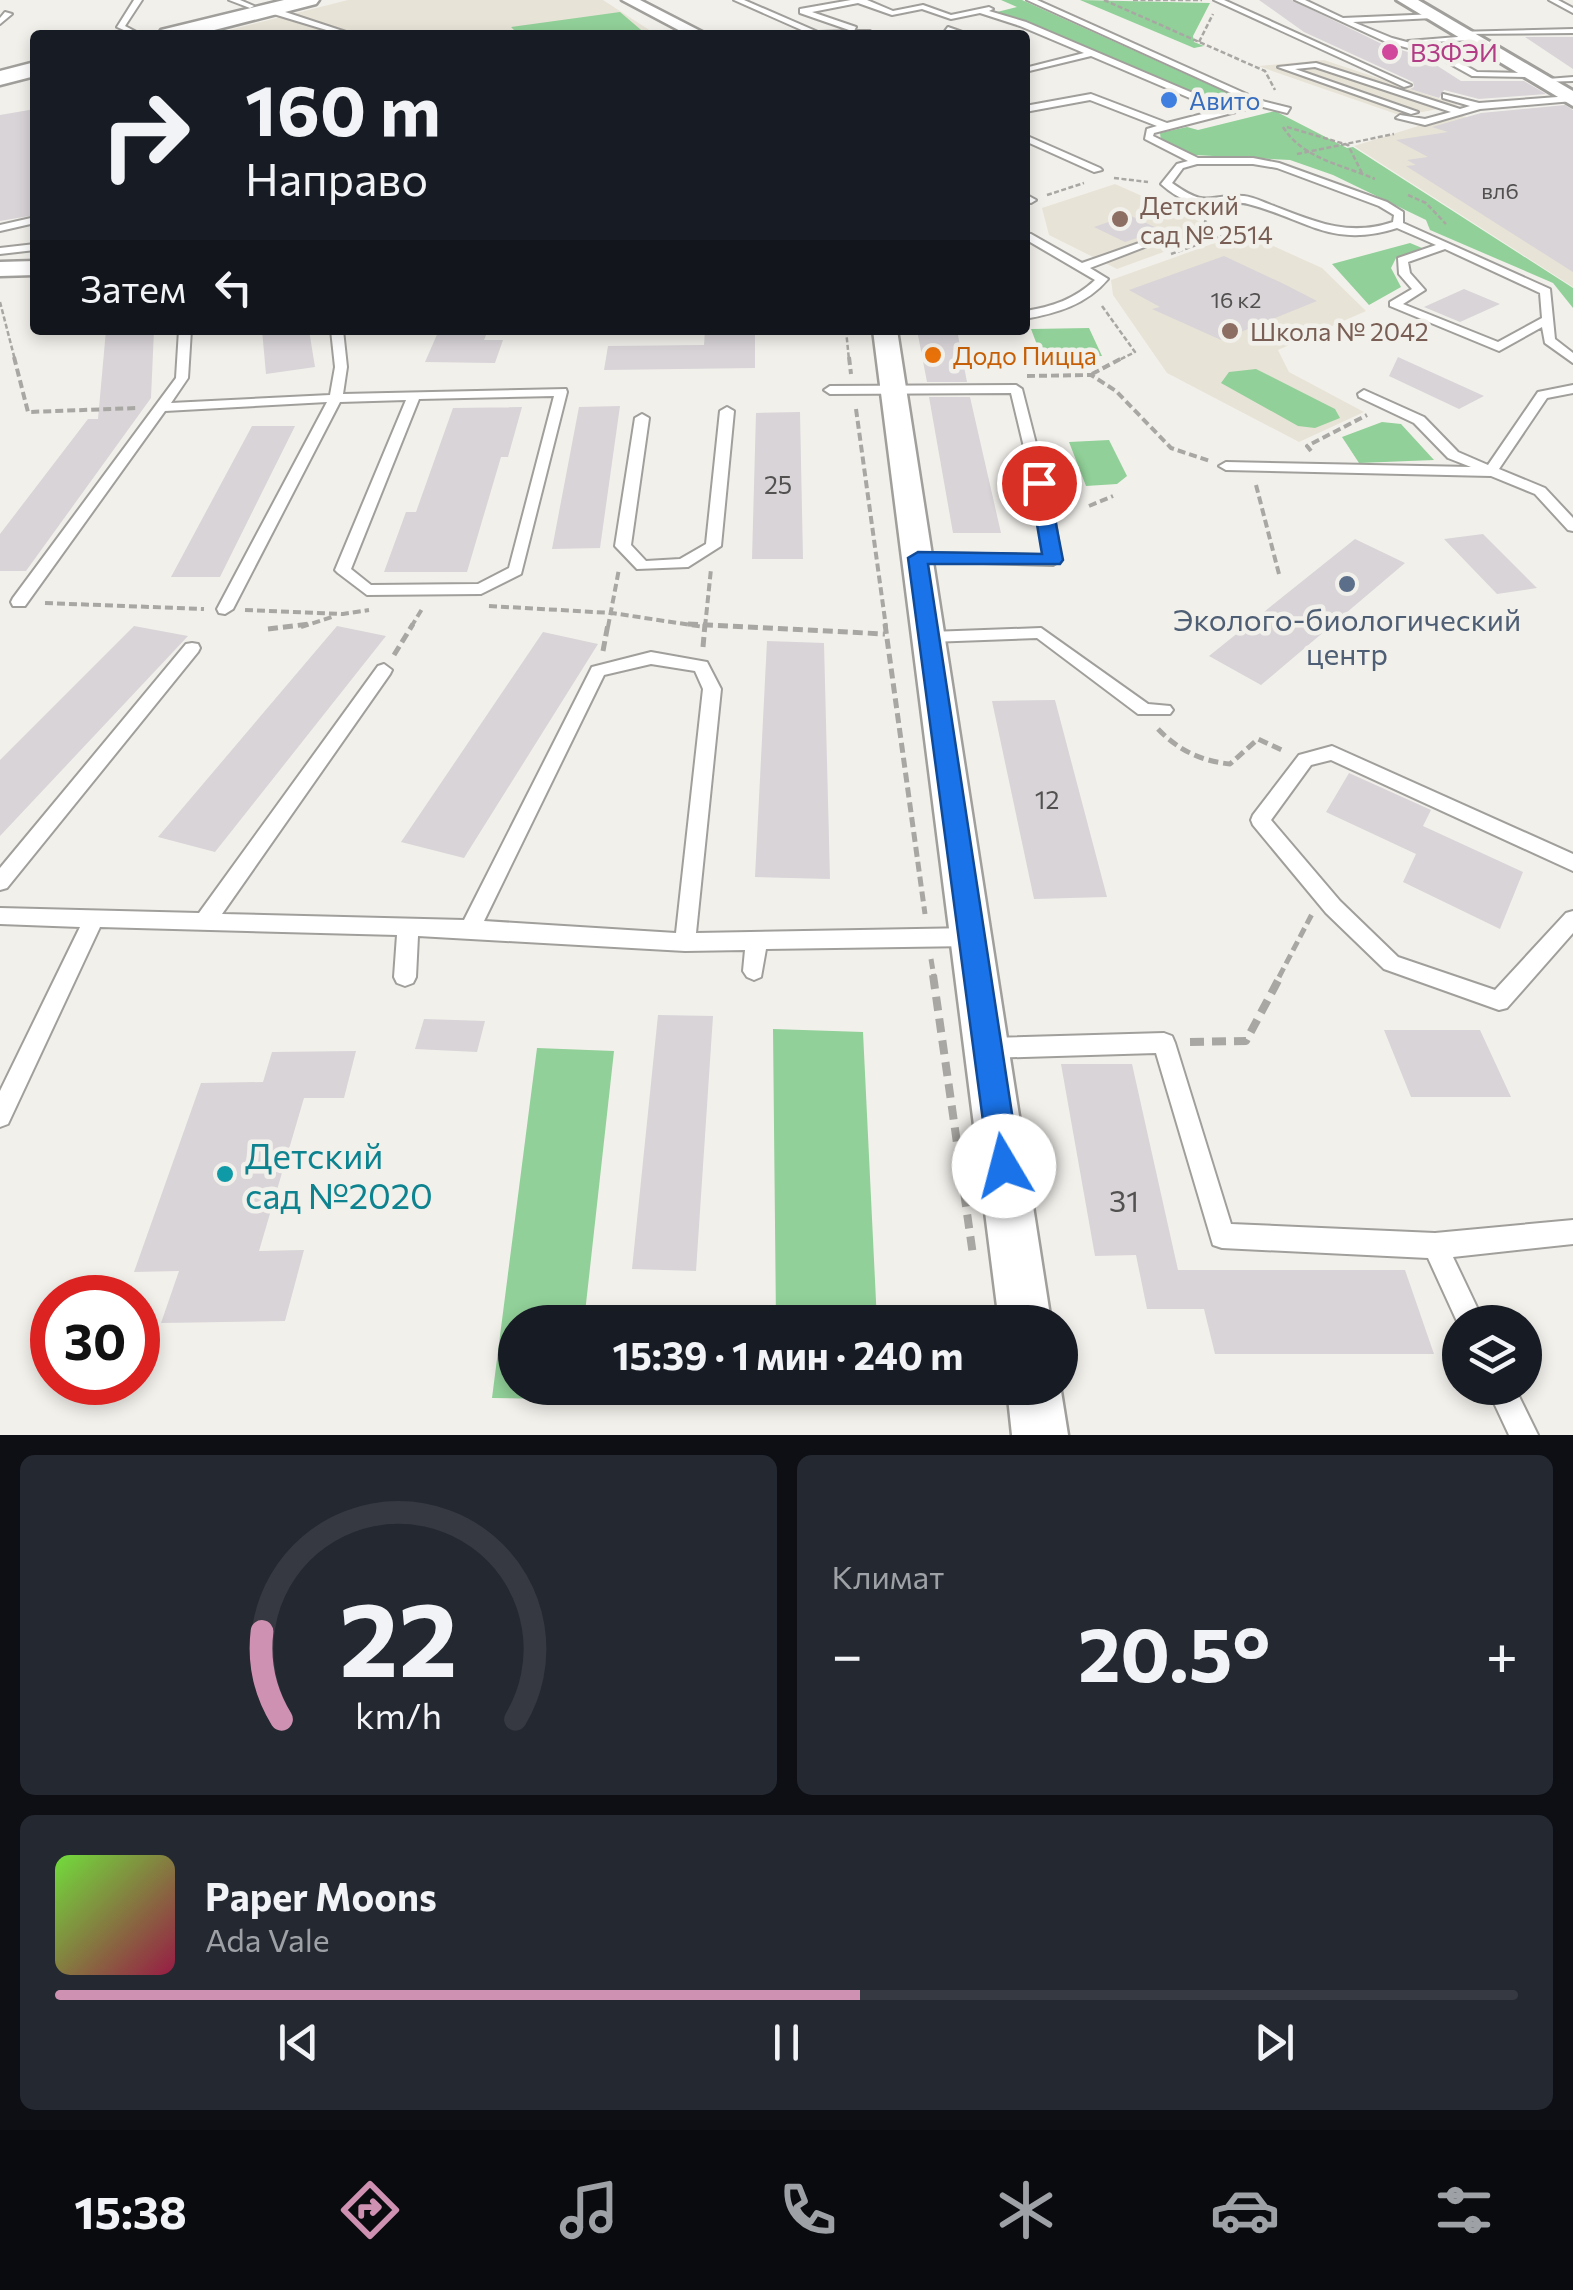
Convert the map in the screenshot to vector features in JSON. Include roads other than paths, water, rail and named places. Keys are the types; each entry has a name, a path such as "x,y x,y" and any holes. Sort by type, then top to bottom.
{"main road":[{"path":"157,30 257,4 309,0"},
{"path":"183,30 257,4"},
{"path":"0,70 30,62"},
{"path":"0,78 30,70"}],"street":[{"path":"628,0 690,30"},
{"path":"1406,0 1536,77 1572,93"},
{"path":"0,270 30,268"},
{"path":"884,335 872,389 918,558 1023,1305"},
{"path":"1036,1405 1040,1435"}],"lane":[{"path":"127,30 121,27 138,0"},
{"path":"738,0 808,30"},
{"path":"858,30 803,10 861,0 892,13 923,7 950,16 982,5 1227,111"},
{"path":"1031,0 1260,103 1287,110"},
{"path":"1299,0 1397,42 1436,53 1475,74 1536,77"},
{"path":"1552,0 1573,11"},
{"path":"1220,1 1366,64 1398,82 1480,102 1515,102 1572,93"},
{"path":"257,4 335,30"},
{"path":"0,22 8,14"},
{"path":"1342,20 1433,16"},
{"path":"1397,42 1570,30"},
{"path":"1030,69 1089,54"},
{"path":"1414,112 1282,68 1316,65 1458,112"},
{"path":"1030,108 1092,97 1166,126"},
{"path":"1030,102 1038,106"},
{"path":"1375,111 1425,122 1480,102"},
{"path":"1196,161 1148,137 1150,131 1260,103"},
{"path":"1030,140 1097,170"},
{"path":"1398,224 1399,214 1383,204 1302,172 1253,161 1196,161 1180,166 1166,184 1187,199 1214,204 1246,199 1323,229 1346,233 1377,231 1398,224 1546,291 1549,340 1570,354"},
{"path":"0,228 30,221"},
{"path":"1030,238 1102,279 1092,292 1055,311 1030,314"},
{"path":"1084,266 1164,238"},
{"path":"1444,246 1402,260 1404,274 1419,290 1394,304 1499,347 1548,320"},
{"path":"0,251 30,248"},
{"path":"19,602 182,378 185,335"},
{"path":"226,610 336,397 341,367 338,335"},
{"path":"830,390 1016,389 1047,514 1053,560 918,558"},
{"path":"1490,472 1543,396 1573,390"},
{"path":"161,407 336,397 414,395 561,392 516,570 481,590 367,590 342,570 414,395"},
{"path":"1364,394 1420,420 1452,455 1540,491 1572,520"},
{"path":"642,418 623,546 642,566 683,564 713,546 727,411"},
{"path":"1226,466 1490,472"},
{"path":"930,637 1042,633 1144,710 1164,710"},
{"path":"0,882 192,648"},
{"path":"470,929 598,671 651,658 701,666 712,689 685,942"},
{"path":"206,920 384,670"},
{"path":"1573,863 1332,752 1305,760 1260,820 1332,907 1390,963 1499,1001 1573,919"},
{"path":"0,916 470,929 685,942 972,938"},
{"path":"0,1116 94,918"},
{"path":"406,977 408,927"},
{"path":"754,971 756,940"},
{"path":"988,1048 1164,1043 1222,1236 1435,1246 1573,1232"},
{"path":"1435,1246 1463,1305"},
{"path":"1510,1405 1524,1435"}],"place":[{"name":"ВЗФЭИ","path":"1390,52"},
{"name":"Авито","path":"1169,100"},
{"name":"Детский сад № 2514","path":"1120,219"},
{"name":"Школа № 2042","path":"1230,331"},
{"name":"Додо Пицца","path":"933,355"},
{"name":"Эколого-биологический центр","path":"1347,584"},
{"name":"Детский сад №2020","path":"225,1174"}]}
